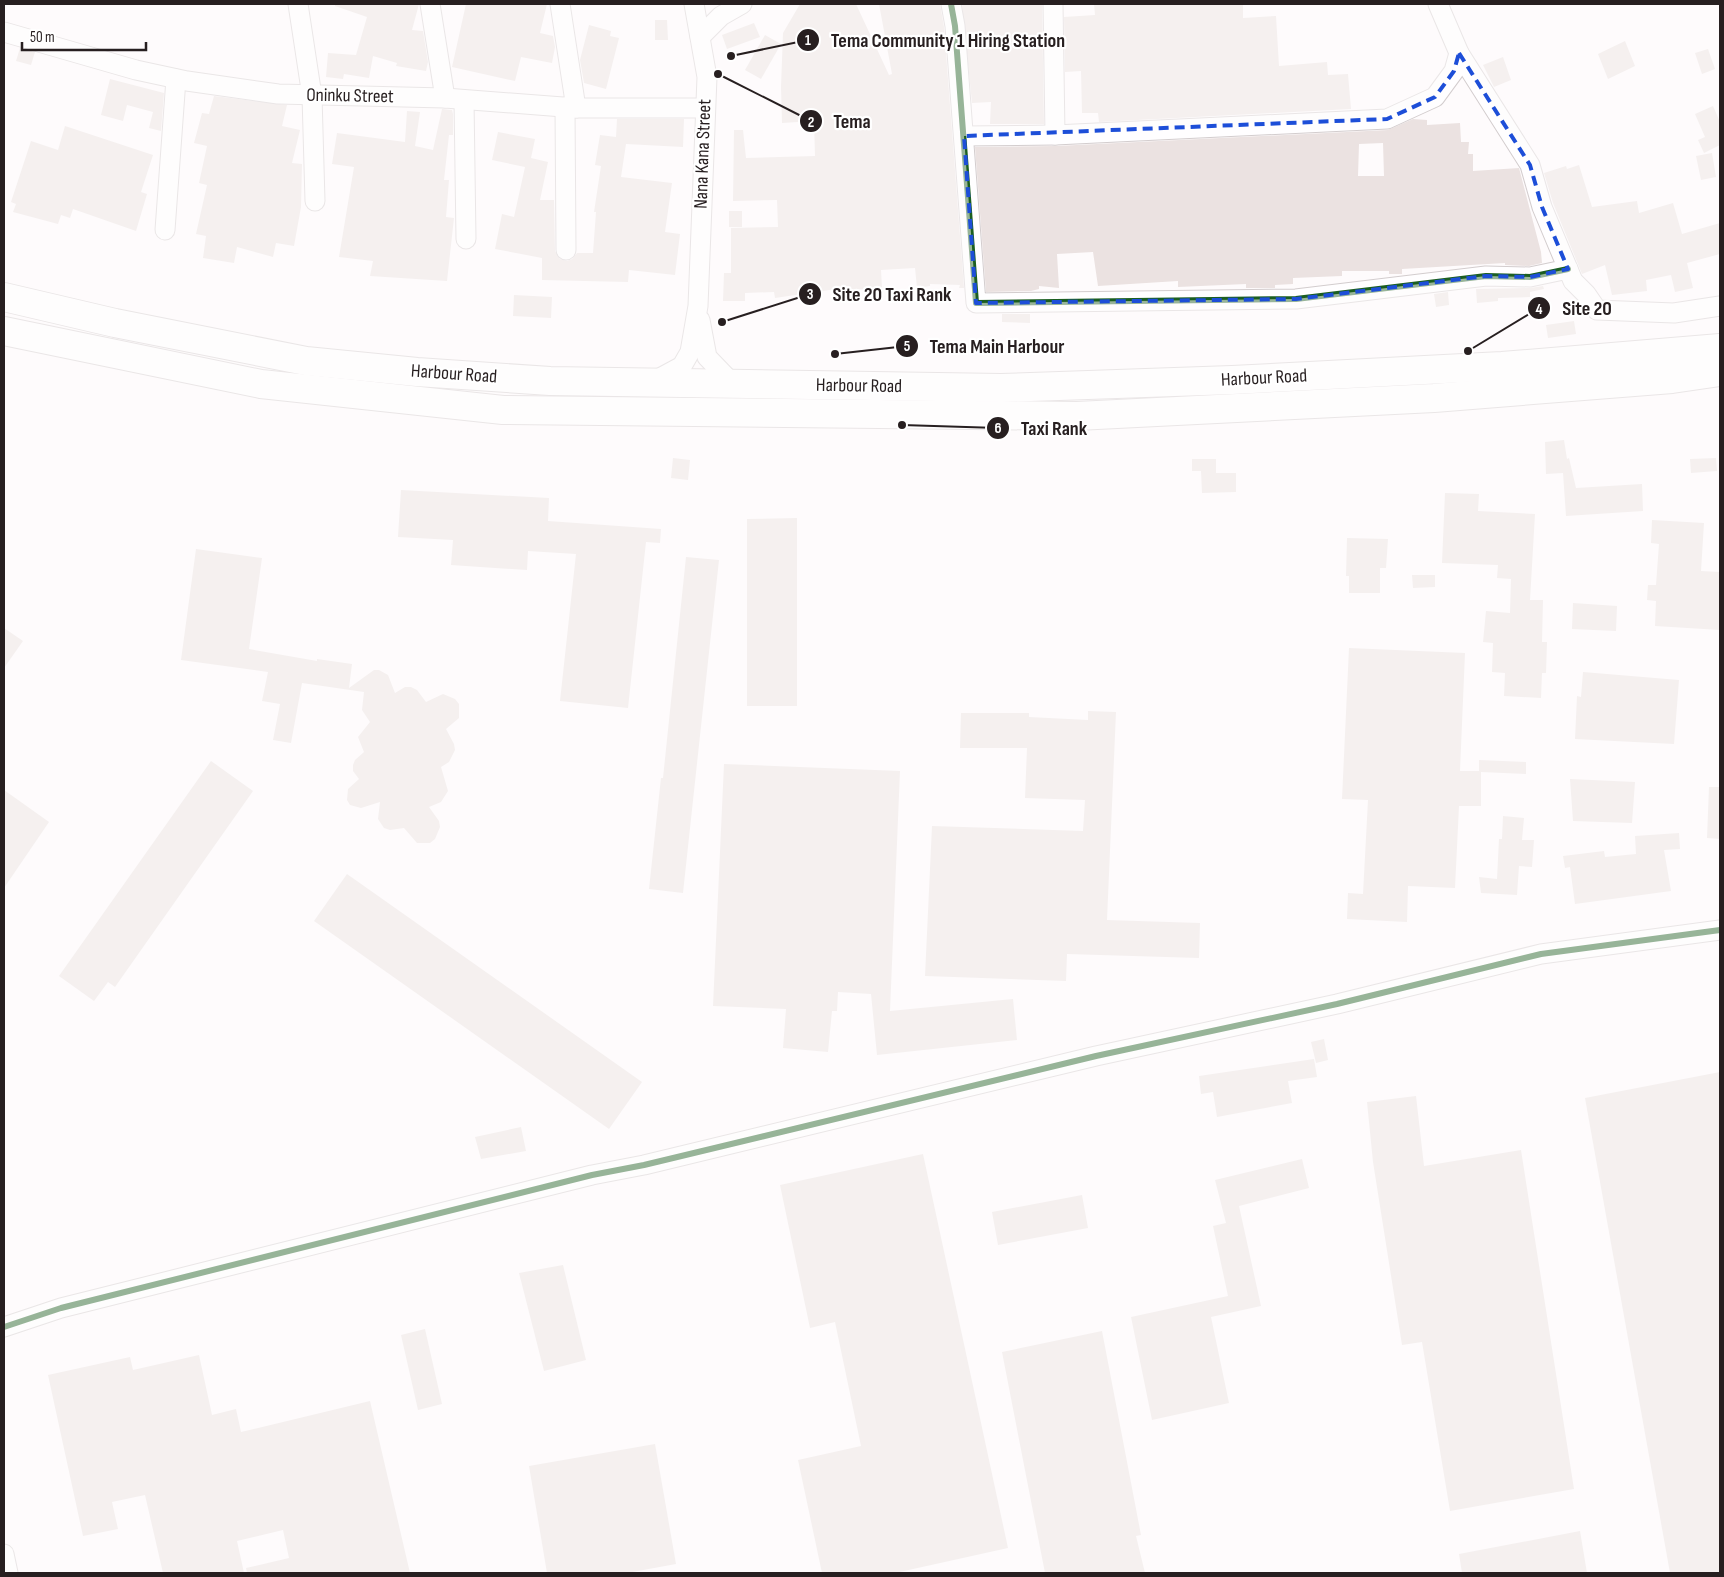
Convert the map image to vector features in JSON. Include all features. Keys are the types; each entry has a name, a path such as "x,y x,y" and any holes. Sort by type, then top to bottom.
{"highway":[{"name":"Harbour Road","path":"4,297 115,324 306,361 417,372 550,381 1001,388 1232,380 1502,366 1720,348"},
{"name":"Harbour Road","path":"4,331 261,384 503,410 1077,416 1434,398 1672,379 1720,372"}],"street":[{"path":"298,4 312,96 315,201"},
{"path":"430,4 445,98"},
{"path":"560,4 570,107 566,250"},
{"name":"Nana Kana Street","path":"694,4 707,77 704,108 698,306"},
{"path":"700,37 721,16 742,4"},
{"path":"951,4 955,26 976,303 1296,300 1486,276 1530,277 1568,269"},
{"path":"1053,4 1055,135"},
{"path":"1438,4 1459,53 1530,165 1542,207 1573,282 1586,294 1597,310 1674,313 1720,306"},
{"name":"Oninku Street","path":"4,32 104,63 176,79 278,94 445,98 570,107 704,108"},
{"path":"964,136 1055,135 1387,119 1435,97 1454,71 1459,53"},
{"path":"165,230 176,79"},
{"path":"464,100 466,239"},
{"path":"650,382 682,366 690,352 698,306"},
{"path":"698,306 707,357 733,384"},
{"path":"4,1327 61,1308 341,1237 592,1175 644,1165 1096,1056 1337,1004 1541,954 1720,930"},
{"path":"4,1554 8,1573"}],"highlighted area":[{"path":"1459,53 1530,165 1542,207 1568,269 1530,277 1486,276 1296,299 976,303 964,136 1387,119 1435,97 1454,71"}],"building":[{"path":"335,4 419,4 412,30 423,31 428,62 426,71 396,66 397,63 373,56 369,78 344,74 343,79 326,77 328,53 356,55 367,17 335,6"},
{"path":"466,4 547,4 540,33 553,36 555,47 552,63 521,57 515,81 452,67"},
{"path":"800,4 856,4 889,75 892,74 879,4 940,4 944,27 964,288 959,288 960,285 930,284 930,286 917,288 915,268 881,270 882,288 836,291 836,289 775,298 774,292 745,293 745,301 723,301 724,273 731,273 731,228 778,227 777,200 733,201 734,130 743,130 746,158 815,156 814,121 782,123 783,33"},
{"path":"962,4 1042,4 1044,124 990,124 991,102 972,103"},
{"path":"1094,4 1243,4 1243,18 1276,16 1279,66 1327,62 1328,75 1348,74 1351,109 1099,122 1098,113 1082,113 1081,71 1065,72 1064,17 1095,15"},
{"path":"655,20 667,20 668,40 655,40"},
{"path":"754,23 760,37 727,49 722,35"},
{"path":"589,25 611,31 610,36 619,38 606,89 584,83 580,60"},
{"path":"765,35 781,44 761,79 745,70"},
{"path":"1625,41 1635,66 1608,79 1598,54"},
{"path":"20,48 35,52 31,65 16,61"},
{"path":"1708,49 1715,69 1702,74 1695,53"},
{"path":"1503,57 1511,80 1494,87 1483,65"},
{"path":"110,79 164,93 161,131 149,128 153,112 127,105 123,121 101,115"},
{"path":"214,96 287,105 282,126 300,130 292,163 302,164 301,207 294,246 276,243 273,257 237,247 234,263 203,258 206,236 196,234 207,185 199,183 207,146 194,143 202,113 209,114"},
{"path":"1713,106 1720,122 1720,145 1704,153 1698,140 1705,137 1695,114"},
{"path":"442,109 452,110 453,114 453,135 449,135 444,180 449,180 446,217 454,218 447,281 370,276 373,261 339,257 354,167 332,164 337,133 405,142 407,111 420,112 415,146 433,150"},
{"path":"617,119 684,119 683,147 626,144 621,177 672,183 665,232 680,234 675,275 629,270 628,282 542,280 542,258 495,249 502,214 514,217 525,167 492,160 498,132 535,139 531,158 548,162 540,200 554,200 555,251 560,259 567,261 572,259 577,253 593,253 596,212 594,212 601,166 595,165 600,135 616,137"},
{"path":"1413,119 1427,120 1427,125 1460,123 1461,142 1469,142 1468,154 1473,154 1473,171 1519,168 1541,252 1542,263 1529,266 1505,265 1505,263 1402,269 1402,274 1389,274 1389,271 1342,271 1342,276 1293,278 1293,284 1275,285 1275,288 1246,288 1246,284 1178,287 1178,281 1098,286 1093,252 1057,254 1059,288 1039,286 1039,289 1031,291 986,292 975,147 1056,146 1388,130","holes":["1383,143 1384,176 1358,176 1359,144"]},
{"path":"65,126 153,155 141,192 147,194 136,231 73,209 70,218 61,215 58,224 13,212 16,204 11,202 31,141 58,150"},
{"path":"1712,153 1716,177 1701,180 1696,156"},
{"path":"1579,165 1592,207 1637,201 1639,213 1673,203 1682,234 1720,223 1720,254 1687,263 1693,288 1675,292 1671,275 1646,280 1647,291 1612,295 1605,265 1582,274 1553,203 1544,173 1566,166 1567,169"},
{"path":"729,211 742,211 742,227 729,227"},
{"path":"1543,286 1544,289 1530,292 1530,297 1498,298 1498,301 1477,303 1476,289"},
{"path":"1448,292 1449,305 1436,307 1434,294"},
{"path":"514,295 552,297 551,318 513,316"},
{"path":"1002,314 1030,314 1030,323 1002,322"},
{"path":"1574,321 1576,334 1548,338 1546,325"},
{"path":"1564,440 1567,459 1569,458 1576,488 1642,484 1643,511 1566,516 1563,473 1546,474 1545,442"},
{"path":"673,458 690,460 688,480 671,478"},
{"path":"1716,458 1717,471 1691,473 1690,459"},
{"path":"1192,459 1216,459 1216,473 1236,473 1236,492 1202,493 1201,471 1192,471"},
{"path":"401,490 549,498 548,521 661,529 660,543 646,542 628,708 560,701 576,554 528,551 527,570 451,565 453,540 398,537"},
{"path":"1445,493 1479,494 1478,511 1535,514 1530,600 1543,600 1542,642 1547,642 1546,673 1542,673 1541,698 1504,696 1505,673 1492,672 1493,643 1483,642 1486,611 1510,613 1511,579 1497,578 1498,565 1442,563"},
{"path":"797,518 797,706 747,706 747,519"},
{"path":"1652,520 1704,523 1701,571 1720,572 1720,630 1655,626 1656,601 1647,600 1648,585 1656,585 1659,544 1651,543"},
{"path":"1347,538 1388,539 1386,568 1380,568 1380,593 1349,593 1349,576 1346,576"},
{"path":"196,549 262,558 249,649 317,661 317,659 352,664 349,688 374,670 379,670 388,675 395,693 405,687 411,687 417,690 426,702 443,694 455,699 459,704 459,718 446,729 455,750 449,762 441,767 448,791 441,802 429,807 439,821 440,827 435,839 430,843 417,843 404,828 390,830 384,828 378,819 380,802 361,808 350,805 347,800 348,789 359,779 353,771 353,765 355,760 364,752 358,737 370,722 362,710 364,692 302,683 291,743 273,740 280,704 262,701 268,672 181,660"},
{"path":"686,557 719,560 683,893 649,889 661,778 663,778"},
{"path":"1412,575 1435,575 1435,587 1413,588"},
{"path":"1573,603 1617,606 1616,631 1572,629"},
{"path":"4,628 23,641 4,668"},
{"path":"1349,648 1465,653 1460,771 1479,771 1479,760 1526,762 1526,774 1481,772 1481,806 1459,806 1455,888 1408,886 1407,922 1347,919 1348,893 1363,894 1368,800 1342,799"},
{"path":"1583,672 1679,680 1674,744 1575,739 1577,696 1581,697"},
{"path":"1088,711 1116,712 1107,920 1200,923 1199,958 1067,954 1066,981 925,976 932,826 1083,831 1085,800 1025,798 1027,748 960,748 961,713 1029,713 1029,717 1088,720"},
{"path":"211,761 253,791 115,987 108,982 94,1001 59,976"},
{"path":"724,764 900,771 890,1011 1013,999 1017,1040 877,1055 871,994 838,992 837,1011 832,1011 828,1052 783,1048 786,1009 713,1006"},
{"path":"1570,779 1635,782 1632,823 1573,821"},
{"path":"1709,787 1720,787 1720,839 1707,838"},
{"path":"4,790 49,822 4,888"},
{"path":"1503,816 1524,818 1522,840 1534,840 1532,867 1519,866 1517,895 1481,893 1479,877 1497,879 1499,839 1502,839"},
{"path":"1679,833 1680,849 1664,850 1671,891 1575,904 1570,867 1565,868 1563,856 1604,851 1605,857 1636,854 1635,836"},
{"path":"347,874 642,1082 609,1129 314,921"},
{"path":"1324,1039 1328,1060 1316,1063 1311,1042"},
{"path":"1314,1059 1317,1077 1288,1081 1292,1103 1217,1117 1213,1092 1201,1094 1199,1076"},
{"path":"1720,1072 1720,1573 1670,1573 1585,1098"},
{"path":"1416,1096 1424,1166 1521,1150 1574,1489 1450,1511 1422,1342 1402,1345 1373,1162 1367,1102"},
{"path":"521,1127 526,1151 481,1159 475,1137"},
{"path":"923,1154 1008,1548 895,1573 822,1573 798,1460 861,1446 835,1322 810,1328 780,1185"},
{"path":"1302,1159 1309,1188 1239,1206 1261,1306 1211,1317 1229,1403 1152,1420 1131,1317 1228,1296 1213,1226 1226,1223 1215,1180"},
{"path":"1082,1195 1088,1228 998,1245 992,1212"},
{"path":"563,1265 586,1360 544,1371 519,1273"},
{"path":"425,1329 442,1404 418,1410 401,1335"},
{"path":"1102,1331 1141,1535 1136,1536 1145,1573 1045,1573 1002,1352"},
{"path":"199,1355 212,1415 236,1409 241,1432 370,1401 410,1573 247,1573 246,1568 289,1558 283,1530 237,1541 244,1573 163,1573 145,1495 112,1502 118,1529 83,1536 48,1375 130,1357 133,1370"},
{"path":"655,1444 676,1564 627,1573 547,1573 529,1466"},
{"path":"1580,1531 1587,1573 1462,1573 1459,1554"}],"cycle path":[{"path":"951,4 955,26 976,303 1296,299 1486,276 1530,277 1568,269"},
{"path":"4,1327 61,1308 592,1175 644,1165 1096,1056 1337,1004 1541,954 1720,930"}],"place":[{"name":"Tema Community 1 Hiring Station","path":"731,56"},
{"name":"Tema","path":"718,74"},
{"name":"Site 20 Taxi Rank","path":"722,322"},
{"name":"Site 20","path":"1468,351"},
{"name":"Tema Main Harbour","path":"835,354"},
{"name":"Taxi Rank","path":"902,425"}]}
